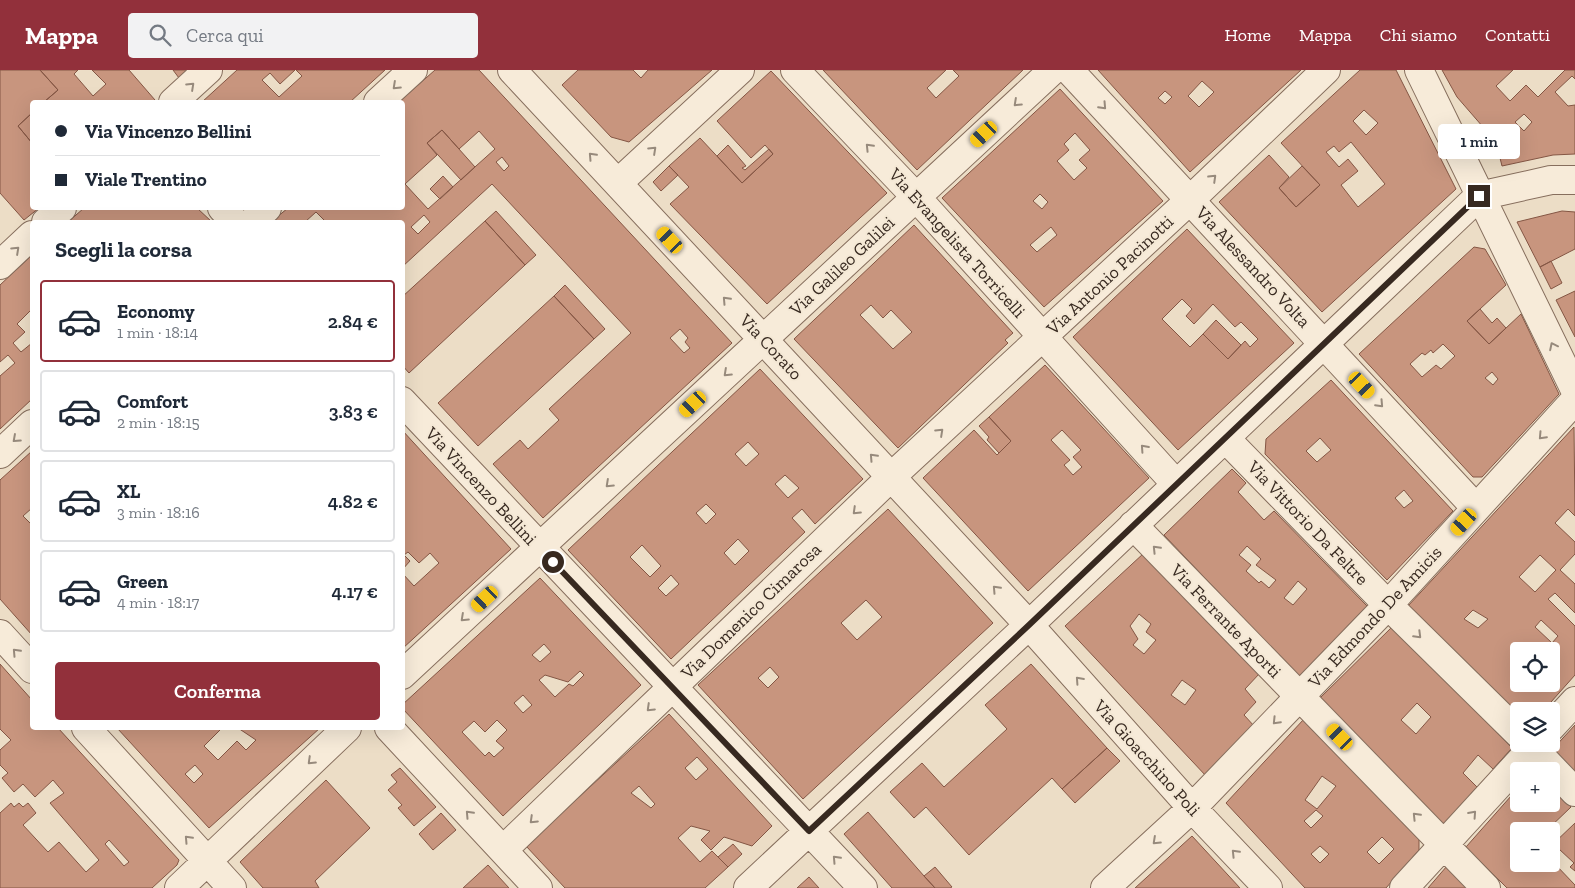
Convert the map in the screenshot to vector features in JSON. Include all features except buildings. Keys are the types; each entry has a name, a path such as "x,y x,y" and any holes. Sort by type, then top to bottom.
{"street":[{"path":"175,100 208,70"},
{"path":"380,100 413,70"},
{"name":"Via Corato","path":"512,70 1029,625"},
{"path":"618,183 740,70"},
{"name":"Via Evangelista Torricelli","path":"795,70 916,197 1176,484"},
{"name":"Via Galileo Galilei","path":"405,672 1053,70"},
{"name":"Via Alessandro Volta","path":"1069,70 1476,508"},
{"name":"Via Antonio Pacinotti","path":"891,477 1190,200 1326,70"},
{"path":"1419,70 1575,390"},
{"path":"748,888 1029,625 1479,196 1551,180 1575,180"},
{"path":"48,220 60,210"},
{"path":"224,210 233,220"},
{"path":"254,220 266,210"},
{"path":"0,265 30,237"},
{"name":"Via Edmondo De Amicis","path":"1106,888 1192,808 1388,605 1575,400"},
{"name":"Via Vincenzo Bellini","path":"405,404 863,888"},
{"path":"0,454 30,426"},
{"name":"Via Vittorio Da Feltre","path":"1225,438 1388,605 1510,724"},
{"name":"Via Domenico Cimarosa","path":"502,850 891,477"},
{"name":"Via Ferrante Aporti","path":"1133,525 1486,888"},
{"name":"Via Gioacchino Poli","path":"1029,625 1192,808 1268,888"},
{"path":"0,634 30,668"},
{"path":"1560,717 1575,701"},
{"path":"88,730 232,888"},
{"path":"179,888 344,730"},
{"path":"390,730 538,888"},
{"path":"1404,888 1444,845 1521,752"},
{"name":"Via Vittorio Da Feltre","path":"1538,752 1575,792"}],"route":[{"path":"553,562 809,831 1029,625 1479,196"}]}
